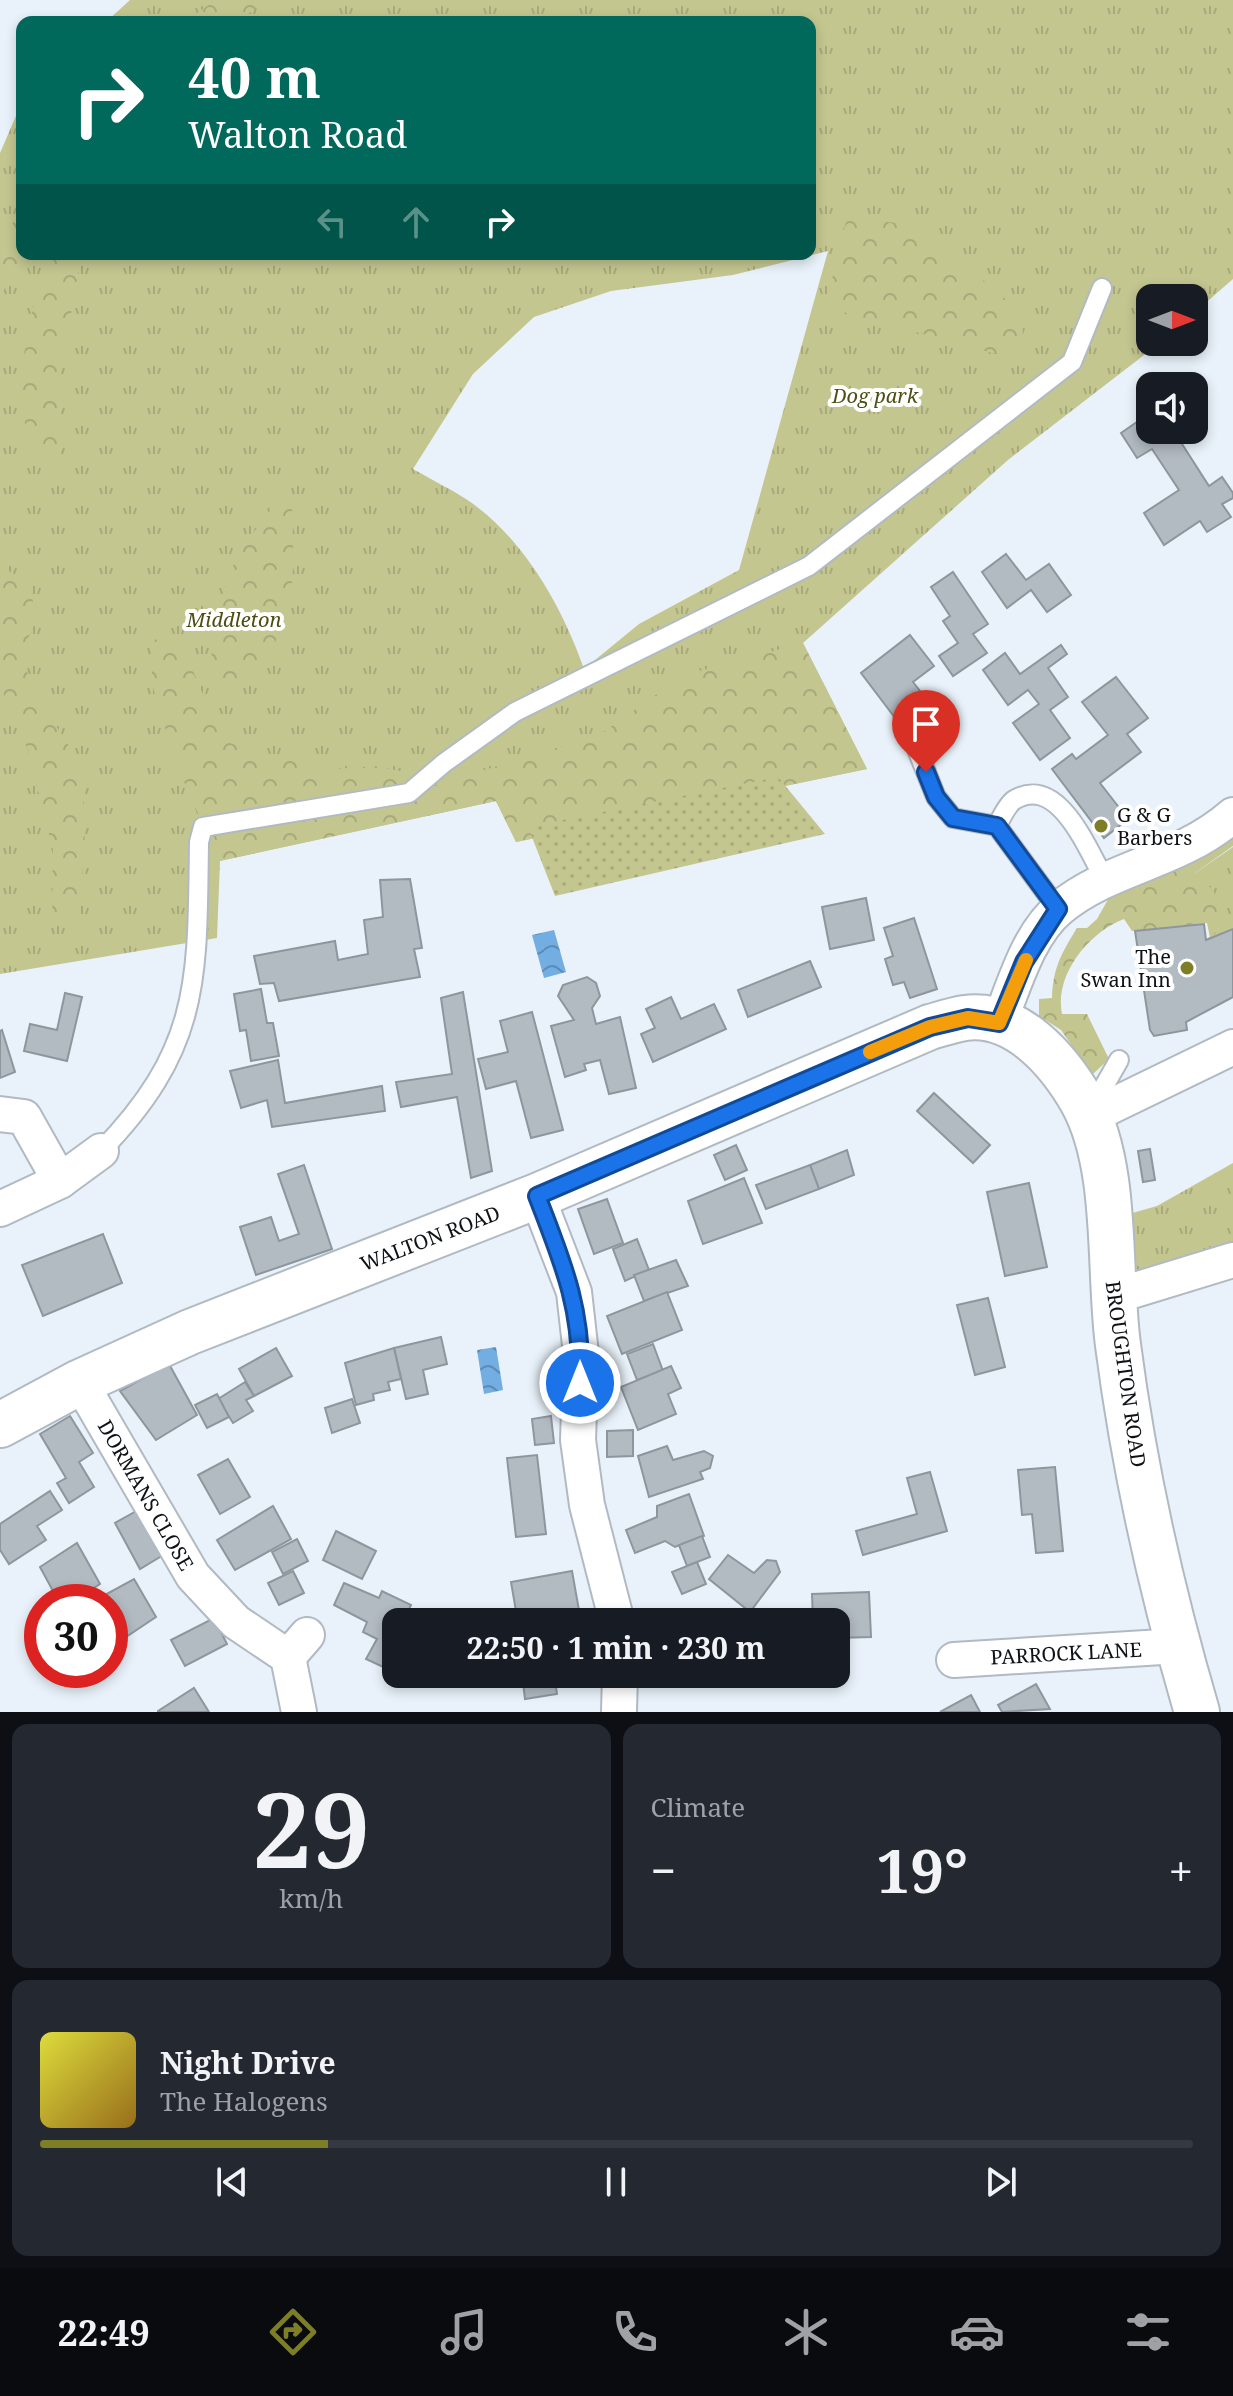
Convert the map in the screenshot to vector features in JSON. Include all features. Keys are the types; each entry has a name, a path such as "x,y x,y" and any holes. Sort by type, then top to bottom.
{"street":[{"path":"999,1023 1024,962 1058,909 1105,880 1199,842 1233,815"},
{"name":"WALTON ROAD","path":"0,1425 80,1382 190,1332 537,1196 930,1027 968,1018 999,1023"},
{"name":"BROUGHTON ROAD","path":"999,1023 1036,1042 1058,1065 1085,1109 1099,1147 1106,1190 1112,1297 1141,1478 1178,1646 1197,1712"},
{"path":"1085,1109 1233,1047"},
{"path":"0,1114 24,1117 60,1181"},
{"path":"0,1209 60,1181 101,1151"},
{"path":"537,1196 574,1292 581,1354 578,1440 587,1505 613,1608"},
{"path":"1112,1297 1233,1260"},
{"name":"DORMANS CLOSE","path":"80,1382 193,1576 236,1622 298,1646 299,1712"},
{"name":"PARROCK LANE","path":"954,1660 1178,1646"},
{"path":"619,1712 620,1688"}],"lane":[{"path":"101,1151 149,1097 183,1033 197,963 199,842 203,827 409,793 444,763 515,712 809,566 1072,362 1102,288"},
{"path":"916,747 936,797 953,818 997,826 1058,909"},
{"path":"997,826 1012,801 1035,793 1052,799 1073,823 1105,880"},
{"path":"1085,1109 1103,1088 1119,1060"}],"green space":[{"name":"Middleton","path":"130,0 1233,0 1233,279 1208,301 1208,284 1136,284 1136,356 1143,356 1008,460 803,643 867,769 516,842 496,801 220,861 217,938 0,974 0,153 16,116 16,260 792,260 733,275 611,291 534,317 473,374 413,469 466,499 487,515 523,553 552,598 584,669 639,624 739,570 828,251 816,254 816,16 113,16"},
{"path":"216,0 269,0 245,16 193,16"},
{"path":"16,215 16,260 19,260 0,298 0,254"},
{"path":"847,218 918,225 1023,314 1022,361 825,307"},
{"path":"51,260 79,260 76,297 60,350 61,454 52,473 36,455 26,430 22,400 27,334"},
{"path":"275,504 292,507 293,563 287,612 268,655 251,676 228,696 211,686 214,636 221,602 239,554"},
{"path":"0,563 31,590 36,621 26,643 28,684 68,744 83,779 85,833 80,916 52,919 53,850 28,750 0,685"},
{"path":"151,639 181,643 223,741 322,770 376,766 428,777 412,792 599,735 684,675 803,643 867,769 516,842 496,801 219,861 174,759 152,684"},
{"path":"778,777 825,834 555,896 528,827"},
{"path":"1233,823 1233,846 1195,873 1214,891 1219,928 1210,938 1207,923 1132,931 1124,919 1087,944 1069,970 1063,985 1062,1014 1087,1014 1109,1059 1092,1075 1061,1030 1039,1016 1039,999 1052,998 1056,970 1066,946 1077,928 1087,928 1097,919 1115,887"},
{"path":"1233,847 1233,929 1206,940 1219,928 1195,873"},
{"path":"1233,1163 1233,1254 1136,1279 1129,1214 1157,1206"}],"water":[{"path":"554,930 566,972 544,978 532,935"},
{"path":"496,1347 503,1390 484,1394 477,1350"}],"building":[{"path":"1136,423 1136,444 1182,444 1209,486 1222,477 1233,493 1233,498 1222,504 1231,517 1207,532 1200,521 1164,545 1144,513 1179,490 1152,449 1137,458 1121,433"},
{"path":"1006,554 1026,580 1049,564 1071,595 1047,612 1031,590 1007,608 982,572"},
{"path":"953,572 988,624 973,634 987,653 953,676 939,656 958,643 943,621 950,616 931,587"},
{"path":"910,635 934,666 913,682 928,701 899,723 861,673"},
{"path":"1061,645 1067,654 1048,668 1068,697 1050,710 1070,738 1040,760 1013,723 1039,704 1028,690 1008,705 983,670 1005,653 1020,674"},
{"path":"1116,677 1148,718 1127,734 1141,752 1100,783 1128,819 1104,838 1052,769 1072,754 1076,759 1108,735 1082,702"},
{"path":"410,879 422,948 414,949 420,977 279,1001 274,983 260,984 254,956 335,941 338,960 368,954 364,920 383,917 380,880"},
{"path":"866,898 874,940 830,949 822,907"},
{"path":"914,918 937,989 910,998 904,982 893,985 885,959 893,956 884,928"},
{"name":"The Swan Inn","path":"1204,924 1206,940 1233,929 1233,997 1186,1022 1187,1030 1154,1036 1150,1030 1135,931"},
{"path":"810,961 821,987 748,1017 738,990"},
{"path":"587,977 596,983 600,996 592,1008 596,1024 620,1017 636,1088 609,1094 600,1060 584,1064 586,1070 565,1077 551,1026 574,1020 558,996 563,985"},
{"path":"261,989 267,1023 273,1023 279,1056 251,1061 246,1030 240,1031 234,994"},
{"path":"463,992 492,1171 471,1178 457,1097 401,1107 396,1082 452,1074 441,998"},
{"path":"65,993 82,997 67,1061 24,1051 30,1024 57,1030"},
{"path":"671,997 681,1019 714,1004 726,1029 653,1062 641,1034 655,1028 646,1009"},
{"path":"532,1012 563,1130 531,1138 516,1081 486,1089 478,1059 508,1052 500,1021"},
{"path":"0,1031 15,1072 0,1078"},
{"path":"278,1060 285,1103 382,1086 385,1111 272,1127 267,1100 241,1108 230,1071"},
{"path":"934,1093 990,1145 973,1163 917,1111"},
{"path":"736,1145 747,1170 725,1180 714,1155"},
{"path":"1150,1149 1155,1180 1143,1182 1138,1151"},
{"path":"847,1150 854,1175 819,1189 810,1165"},
{"path":"304,1165 332,1249 256,1275 240,1227 271,1217 279,1241 299,1234 278,1174"},
{"path":"810,1165 819,1189 766,1209 756,1185"},
{"path":"744,1178 762,1223 703,1244 688,1201"},
{"path":"1029,1183 1047,1267 1005,1276 987,1192"},
{"path":"607,1199 623,1243 594,1254 578,1209"},
{"path":"103,1234 122,1283 43,1316 22,1265"},
{"path":"637,1239 649,1270 625,1281 613,1249"},
{"path":"676,1260 688,1286 644,1301 634,1275"},
{"path":"667,1292 682,1330 622,1354 607,1316"},
{"path":"988,1298 1005,1367 975,1375 957,1305"},
{"path":"441,1337 447,1364 423,1370 428,1394 406,1399 394,1348"},
{"path":"653,1344 663,1371 637,1380 627,1354"},
{"path":"276,1348 292,1376 254,1396 239,1369"},
{"path":"394,1348 401,1379 388,1382 390,1390 373,1394 374,1400 356,1405 345,1363"},
{"path":"169,1364 197,1415 156,1440 120,1391"},
{"path":"671,1366 681,1388 668,1394 676,1414 638,1430 621,1387"},
{"path":"245,1382 254,1396 246,1400 253,1411 233,1423 218,1399"},
{"path":"217,1394 229,1417 207,1428 195,1405"},
{"path":"352,1399 360,1423 332,1433 325,1408"},
{"path":"70,1416 93,1453 79,1462 94,1487 69,1503 57,1483 66,1478 40,1434"},
{"path":"551,1416 554,1443 535,1445 532,1419"},
{"path":"633,1430 633,1456 607,1457 607,1431"},
{"path":"667,1446 673,1460 704,1451 713,1456 710,1468 700,1472 703,1479 649,1497 638,1456"},
{"path":"537,1455 546,1534 516,1537 507,1458"},
{"path":"228,1459 250,1497 220,1514 198,1475"},
{"path":"1055,1467 1063,1551 1036,1553 1032,1514 1022,1515 1018,1470"},
{"path":"930,1472 947,1531 863,1555 856,1531 917,1514 907,1478"},
{"path":"50,1491 62,1510 37,1526 46,1540 9,1564 0,1550 0,1524"},
{"path":"689,1494 704,1536 675,1547 665,1541 635,1553 626,1530 657,1517 657,1506"},
{"path":"273,1506 291,1539 235,1570 217,1540"},
{"path":"140,1509 165,1554 140,1569 115,1523"},
{"path":"336,1531 376,1551 362,1579 323,1560"},
{"path":"702,1536 710,1557 687,1566 679,1545"},
{"path":"297,1539 308,1561 283,1574 272,1552"},
{"path":"77,1543 100,1584 49,1584 40,1567"},
{"path":"728,1555 754,1573 767,1560 776,1561 780,1572 753,1608 745,1608 709,1579"},
{"path":"697,1562 706,1584 682,1594 672,1572"},
{"path":"293,1571 304,1593 279,1605 268,1583"},
{"path":"572,1571 579,1608 515,1608 511,1582"},
{"path":"134,1579 156,1617 128,1636 128,1584 125,1584"},
{"path":"344,1583 379,1598 382,1591 411,1605 410,1608 382,1608 382,1666 366,1659 377,1639 363,1632 367,1622 334,1605"},
{"path":"869,1592 871,1637 850,1638 850,1608 812,1608 812,1594"},
{"path":"214,1618 227,1644 185,1666 171,1640"},
{"path":"1036,1684 1050,1709 1002,1712 998,1705"},
{"path":"194,1688 209,1712 158,1712 158,1711"},
{"path":"524,1688 556,1688 557,1694 525,1699"},
{"path":"971,1695 980,1712 940,1712"}],"slow traffic":[{"path":"870,1052 930,1027 968,1018 999,1023 1026,960"}],"place":[{"name":"G & G Barbers","path":"1101,826"},
{"name":"The Swan Inn","path":"1187,968"}],"route":[{"path":"580,1383 581,1354 574,1292 537,1196 930,1027 968,1018 999,1023 1024,962 1058,909 997,826 953,818 936,797 926,772"}],"park label":[{"name":"Dog park","path":"875,395"}]}
